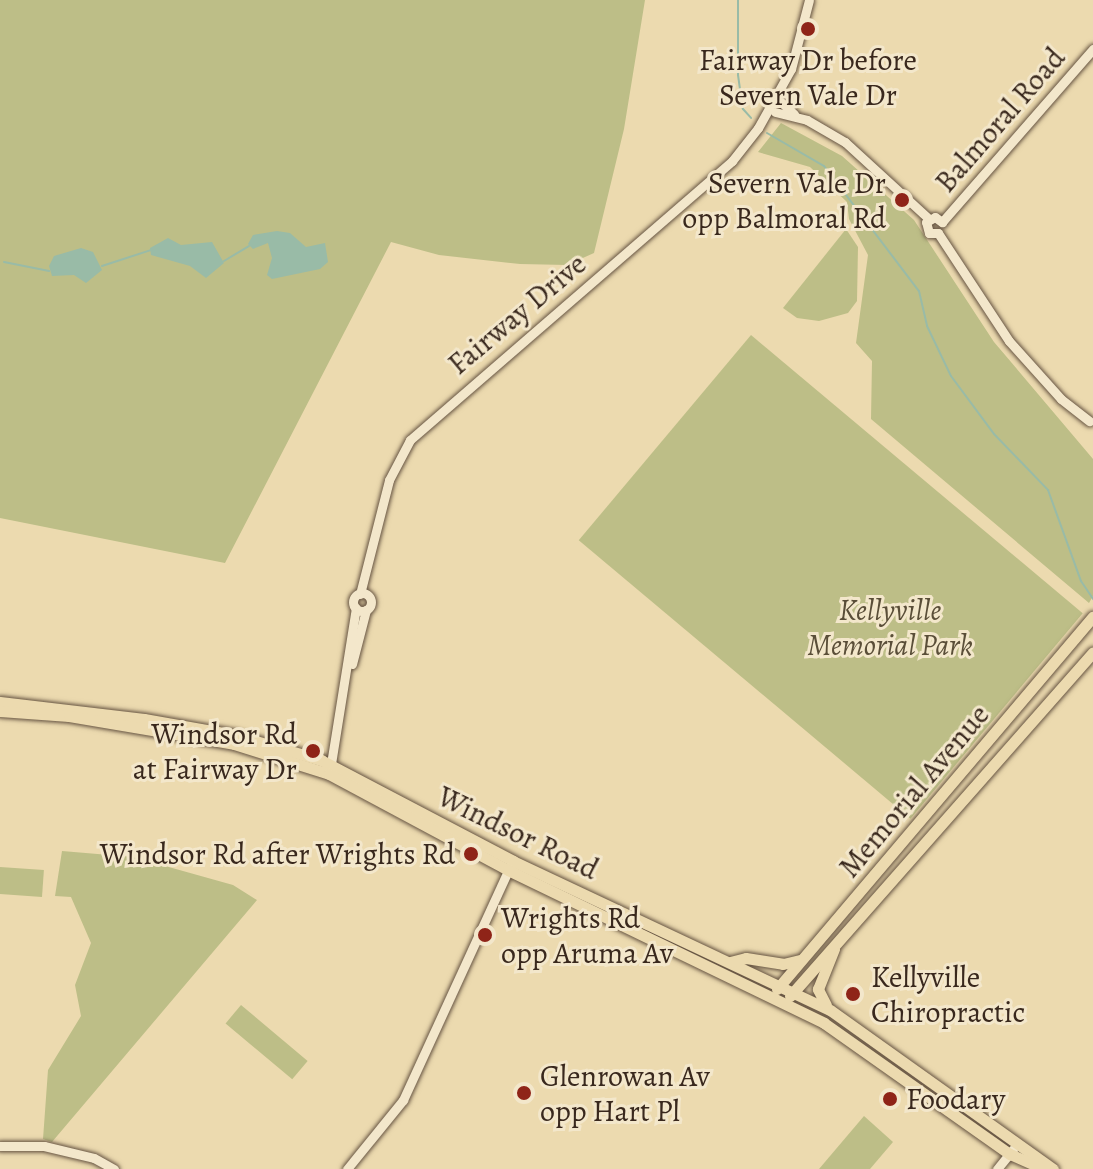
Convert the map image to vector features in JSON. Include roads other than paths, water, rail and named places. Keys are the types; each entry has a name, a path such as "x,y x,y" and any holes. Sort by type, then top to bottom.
{"main road":[{"name":"Memorial Avenue","path":"772,996 1093,617"},
{"name":"Memorial Avenue","path":"784,1002 1093,652"},
{"name":"Windsor Road","path":"0,702 69,707 235,735 330,769 510,866 784,1002 881,1060 1013,1150 1050,1169"},
{"name":"Windsor Road","path":"0,711 69,716 234,744 330,769"},
{"name":"Windsor Road","path":"510,866 730,962 830,1010 891,1050 1013,1150"},
{"path":"830,1010 818,989 837,940"},
{"path":"730,962 746,958 783,964 801,959"}],"street":[{"name":"Fairway Drive","path":"330,769 367,575 389,480 416,432 709,184 776,105 809,0"},
{"name":"Balmoral Road","path":"942,222 1093,49"},
{"path":"776,105 854,149 929,219 942,222 938,233"},
{"path":"929,219 926,229 938,233 1009,341 1061,399 1091,420 1093,432"},
{"path":"347,1169 399,1108 510,866"},
{"path":"0,1146 28,1143 94,1158 114,1169"},
{"path":"997,1169 1013,1150"}],"waterway":[{"path":"738,0 738,75 743,109 751,118"},
{"path":"767,133 824,166 919,291 927,326 951,376 994,434 1048,490 1081,581 1093,599"},
{"path":"224,261 249,246"},
{"path":"102,266 151,250"},
{"path":"4,262 49,271"}],"place":[{"name":"Fairway Dr before Severn Vale Dr","path":"808,29"},
{"name":"Severn Vale Dr opp Balmoral Rd","path":"902,200"},
{"name":"Windsor Rd at Fairway Dr","path":"313,751"},
{"name":"Windsor Rd after Wrights Rd","path":"471,854"},
{"name":"Wrights Rd opp Aruma Av","path":"485,935"},
{"name":"Kellyville Chiropractic","path":"853,994"},
{"name":"Glenrowan Av opp Hart Pl","path":"524,1093"},
{"name":"Foodary","path":"890,1099"}],"park label":[{"name":"Kellyville Memorial Park","path":"890,627"}]}
